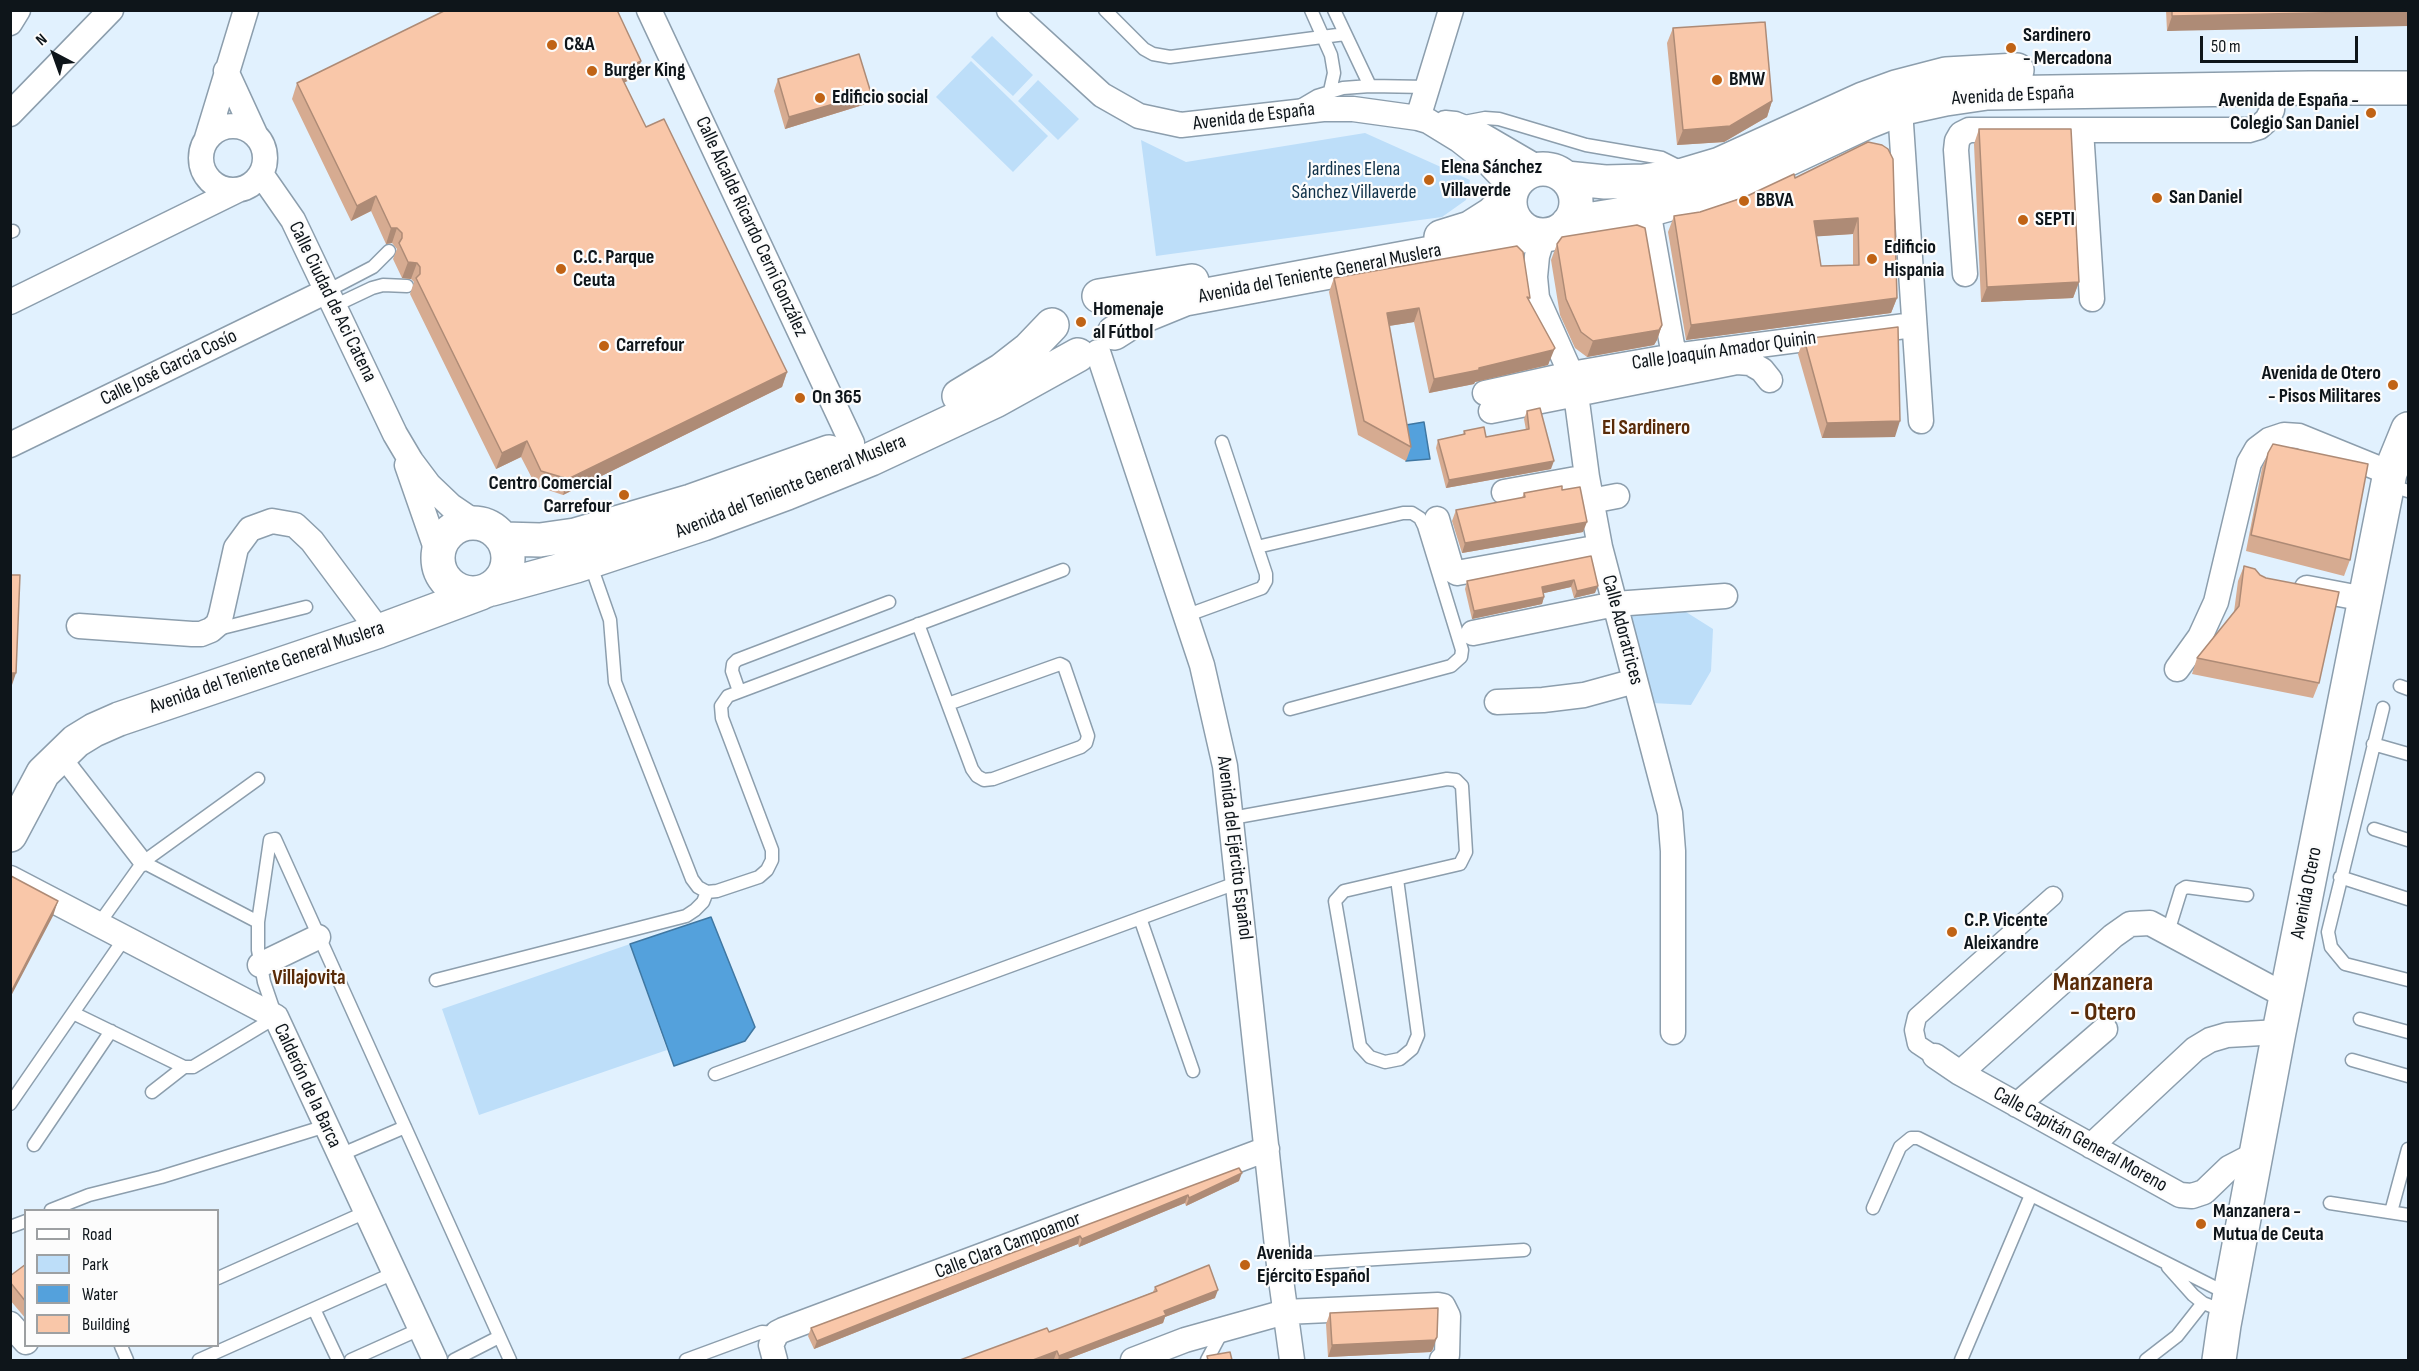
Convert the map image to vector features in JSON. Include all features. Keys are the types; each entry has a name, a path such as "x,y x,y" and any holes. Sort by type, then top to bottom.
{"main road":[{"name":"Avenida de España","path":"1553,173 1615,182 1644,181 1683,175 1720,164 1863,99 1896,87 1946,74 1990,70 2409,66"},
{"name":"Avenida de España","path":"1548,231 1648,210 1728,186 1865,123 1900,110 1946,99 1987,93 2409,88"},
{"path":"1553,173 1575,193 1576,205 1548,231 1524,230 1512,216 1511,192 1524,174 1553,173"},
{"name":"Avenida del Teniente General Muslera","path":"490,531 540,540 575,535 691,501 852,443 974,388 1020,356 1071,304 1447,236 1470,228 1485,219 1511,192"},
{"name":"Avenida del Teniente General Muslera","path":"11,833 43,773 60,755 94,730 119,719 379,631 487,591 589,562 703,524 871,459 995,401 1097,347 1136,319 1185,299 1548,231"},
{"path":"1107,303 1113,312 1097,347 1068,351 1059,345 1054,336 1071,304 1107,303"},
{"name":"Avenida Otero","path":"2219,1360 2219,1303 2256,1154 2365,599 2409,429"},
{"path":"379,631 413,602 438,559 441,543 447,534 466,524 490,531 508,550 506,572 487,591 470,594 458,591 449,585 442,575 438,559"}],"street":[{"path":"10,23 18,10"},
{"path":"10,114 111,10"},
{"path":"207,138 246,10"},
{"name":"Calle Alcalde Ricardo Cerni González","path":"650,10 852,443"},
{"name":"Avenida de España","path":"1010,10 1102,95 1139,116 1181,125 1293,111 1353,109 1455,124 1480,134 1553,173"},
{"path":"1423,119 1426,87 1451,10"},
{"path":"10,302 255,182 265,164 265,153 226,71"},
{"path":"1965,274 1956,150 1961,134 1969,130 2249,130 2259,127 2267,120 2272,111 2274,88"},
{"path":"1900,110 1921,422"},
{"name":"Avenida de España","path":"1423,119 1473,151 1511,192"},
{"path":"238,190 227,190 208,179 202,170 201,148 214,130 236,125 255,134"},
{"path":"2081,130 2092,299"},
{"name":"Calle Ciudad de Aci Catena","path":"261,174 293,220 395,434 411,461 429,484 452,506 490,531"},
{"path":"1648,210 1674,357"},
{"name":"Calle Adoratrices","path":"1548,231 1536,267 1537,298 1574,384 1600,547 1635,681 1654,736 1670,813 1673,1032"},
{"name":"Calle José García Cosío","path":"10,445 331,299"},
{"name":"Calle Joaquín Amador Quinin","path":"1574,384 1674,357 1913,324"},
{"name":"Avenida del Ejército Español","path":"1097,347 1215,715 1232,818 1279,1265 1292,1360"},
{"path":"1488,402 1574,384 1737,363 1750,363 1762,370 1770,380"},
{"name":"Calle Ciudad de Aci Catena","path":"395,434 438,559"},
{"path":"2177,669 2200,637 2216,602 2249,463 2257,449 2276,437 2299,436 2396,483"},
{"path":"1504,492 1589,489 1617,496"},
{"path":"1437,519 1452,570 1457,573 1600,547"},
{"path":"80,626 192,634 201,634 211,630 218,624 222,615 236,548 250,529 272,521 295,525 312,541 379,631"},
{"path":"2286,584 2365,599"},
{"path":"1473,633 1615,604 1725,596"},
{"path":"1497,702 1584,695 1635,681"},
{"path":"60,755 144,862"},
{"name":"Calderón de la Barca","path":"10,878 276,1017 435,1360"},
{"path":"1935,1056 1917,1044 1914,1030 1917,1017 2053,896"},
{"path":"1960,1073 2113,936 2130,924 2150,923 2286,996"},
{"path":"260,965 318,937"},
{"path":"2017,1105 2105,1029"},
{"path":"2091,1146 2195,1049 2210,1040 2227,1035 2279,1032"},
{"name":"Calle Capitán General Moreno","path":"1935,1056 1960,1073 2180,1195 2192,1196 2204,1192 2229,1168 2256,1154"},
{"name":"Calle Clara Campoamor","path":"777,1334 1267,1149"},
{"path":"1145,1358 1223,1330 1285,1312 1443,1306 1448,1316 1447,1358 1442,1360"},
{"path":"10,1324 24,1340"},
{"path":"775,1360 771,1345 777,1334"},
{"path":"29,1347 37,1360"}],"lane":[{"path":"1105,10 1136,43 1153,54 1162,56 1179,57 1345,34"},
{"path":"1311,10 1333,64 1334,73 1330,91"},
{"path":"1334,10 1370,86"},
{"path":"1293,111 1311,99 1330,91 1370,86 1426,87"},
{"path":"1455,124 1478,119 1499,119 1586,145 1662,158 1674,164 1683,175"},
{"path":"331,299 373,267 389,251"},
{"path":"331,299 383,285 407,286"},
{"path":"1185,616 1262,588 1266,581 1266,574 1221,442"},
{"path":"1257,547 1403,513 1412,513 1420,518 1424,526 1462,650 1461,657 1451,666 1290,709"},
{"path":"589,562 610,620 615,682 692,879 706,892 717,891 759,877 767,870 772,860 772,850 722,718 722,706 728,696 1063,570"},
{"path":"739,691 732,671 733,664 737,660 889,602"},
{"path":"211,630 306,607"},
{"path":"918,624 972,769 977,776 984,780 993,779 1081,747 1086,743 1088,736 1064,666 1060,664 948,704"},
{"path":"2383,708 2328,932 2331,947 2345,964 2409,980"},
{"path":"2373,744 2409,754"},
{"path":"98,925 144,862 258,779"},
{"path":"1232,818 1448,779 1456,780 1462,786 1464,859 1454,867 1398,879 1344,891 1335,901 1360,1046 1370,1057 1385,1062 1400,1059 1412,1049 1418,1035 1398,879"},
{"path":"2374,829 2409,840"},
{"path":"73,1013 184,1067 193,1067 276,1017 260,965 258,922 270,840 272,838 276,841 510,1360"},
{"path":"144,862 258,922"},
{"path":"2340,877 2409,899"},
{"path":"715,1074 1239,882"},
{"path":"2168,933 2179,896 2186,887 2247,895"},
{"path":"436,980 686,916 702,902 706,892"},
{"path":"1140,918 1193,1071"},
{"path":"10,1104 124,939"},
{"path":"2360,1019 2409,1032"},
{"path":"34,1145 111,1031"},
{"path":"2352,1060 2409,1076"},
{"path":"152,1092 184,1067"},
{"path":"54,1209 89,1196 161,1177 326,1126"},
{"path":"340,1155 405,1127"},
{"path":"1873,1208 1900,1147 1911,1138 1918,1138 2163,1262 2219,1303"},
{"path":"2391,1212 2409,1149"},
{"path":"1961,1360 2031,1195"},
{"path":"2330,1203 2409,1215"},
{"path":"219,1278 366,1212"},
{"path":"1279,1265 1524,1250"},
{"path":"2163,1262 2219,1303"},
{"path":"199,1360 394,1273"},
{"path":"2146,1360 2219,1303"},
{"path":"314,1309 338,1360"},
{"path":"351,1360 420,1329"},
{"path":"1207,1360 1223,1330"},
{"path":"686,1360 717,1355 762,1332 777,1334"},
{"path":"454,1360 499,1337"}],"green space":[{"path":"992,36 1033,75 1013,96 971,57"},
{"path":"971,61 1048,136 1013,172 936,97"},
{"path":"1038,80 1079,119 1058,140 1018,101"},
{"name":"Jardines Elena Sánchez Villaverde","path":"1365,133 1470,180 1466,200 1442,217 1156,256 1141,140 1186,162"},
{"path":"1686,612 1713,629 1711,671 1691,705 1652,703 1630,613"},
{"path":"630,944 667,1050 479,1115 442,1009"}],"water":[{"path":"1424,422 1430,459 1406,461 1400,426"},
{"path":"711,917 755,1027 745,1041 674,1066 630,944"}],"building":[{"name":"C.C. Parque Ceuta","path":"446,10 617,10 641,61 619,72 646,127 664,119 787,372 568,479 541,471 527,441 502,453 416,278 420,274 420,267 417,263 408,262 399,243 402,233 397,228 391,228 376,196 357,206 297,83"},
{"path":"2172,10 2409,10 2409,11 2172,16"},
{"name":"BMW","path":"1765,22 1772,101 1730,126 1683,130 1673,28"},
{"name":"Edificio social","path":"859,54 871,93 789,117 778,79"},
{"name":"SEPTI","path":"1979,129 2071,129 2079,282 1987,287"},
{"path":"1868,142 1888,149 1893,159 1897,298 1691,325 1674,216 1700,212 1745,197 1794,174 1795,178","holes":["1858,218 1859,265 1821,266 1814,221"]},
{"path":"1637,225 1645,228 1662,325 1659,330 1593,341 1581,332 1566,299 1557,244 1562,237"},
{"path":"1517,246 1523,252 1530,298 1527,297 1555,348 1479,368 1479,370 1434,379 1419,308 1387,313 1411,447 1364,421 1334,278"},
{"path":"1898,327 1900,421 1827,423 1804,339"},
{"path":"1540,408 1554,461 1449,480 1438,440 1484,427 1486,437 1529,429 1527,411"},
{"path":"2273,444 2368,464 2350,560 2251,535 2268,453"},
{"path":"1562,486 1562,490 1580,487 1587,522 1465,543 1456,510 1525,497 1524,493"},
{"path":"1591,556 1598,586 1577,591 1574,580 1542,587 1544,597 1474,611 1467,581"},
{"path":"2244,566 2255,569 2266,578 2339,592 2319,683 2197,658 2239,606"},
{"path":"10,575 20,575 16,673 10,673"},
{"path":"10,877 58,901 10,994"},
{"path":"1239,1168 1242,1173 1189,1198 1188,1195 1082,1239 1080,1236 817,1341 811,1328"},
{"path":"1209,1265 1218,1290 1164,1311 1166,1315 1059,1356 1057,1351 1033,1360 960,1360 1047,1328 1049,1332 1157,1291 1155,1287"},
{"path":"24,1266 24,1300 10,1282 10,1276"},
{"path":"1438,1308 1435,1340 1332,1345 1330,1313"},
{"path":"1230,1352 1232,1360 1208,1360 1207,1356"}],"place":[{"name":"C&A","path":"552,45"},
{"name":"Sardinero - Mercadona","path":"2011,48"},
{"name":"Burger King","path":"592,71"},
{"name":"BMW","path":"1717,80"},
{"name":"Edificio social","path":"820,98"},
{"name":"Avenida de España - Colegio San Daniel","path":"2371,113"},
{"name":"Elena Sánchez Villaverde","path":"1429,180"},
{"name":"San Daniel","path":"2157,198"},
{"name":"BBVA","path":"1744,201"},
{"name":"SEPTI","path":"2023,220"},
{"name":"Edificio Hispania","path":"1872,259"},
{"name":"C.C. Parque Ceuta","path":"561,269"},
{"name":"Homenaje al Fútbol","path":"1081,322"},
{"name":"Carrefour","path":"604,346"},
{"name":"Avenida de Otero - Pisos Militares","path":"2393,385"},
{"name":"On 365","path":"800,398"},
{"name":"Centro Comercial Carrefour","path":"624,495"},
{"name":"C.P. Vicente Aleixandre","path":"1952,932"},
{"name":"Manzanera - Mutua de Ceuta","path":"2201,1224"},
{"name":"Avenida Ejército Español","path":"1245,1265"}],"district":[{"name":"El Sardinero","path":"1646,429"},
{"name":"Villajovita","path":"309,979"},
{"name":"Manzanera - Otero","path":"2103,998"}]}
